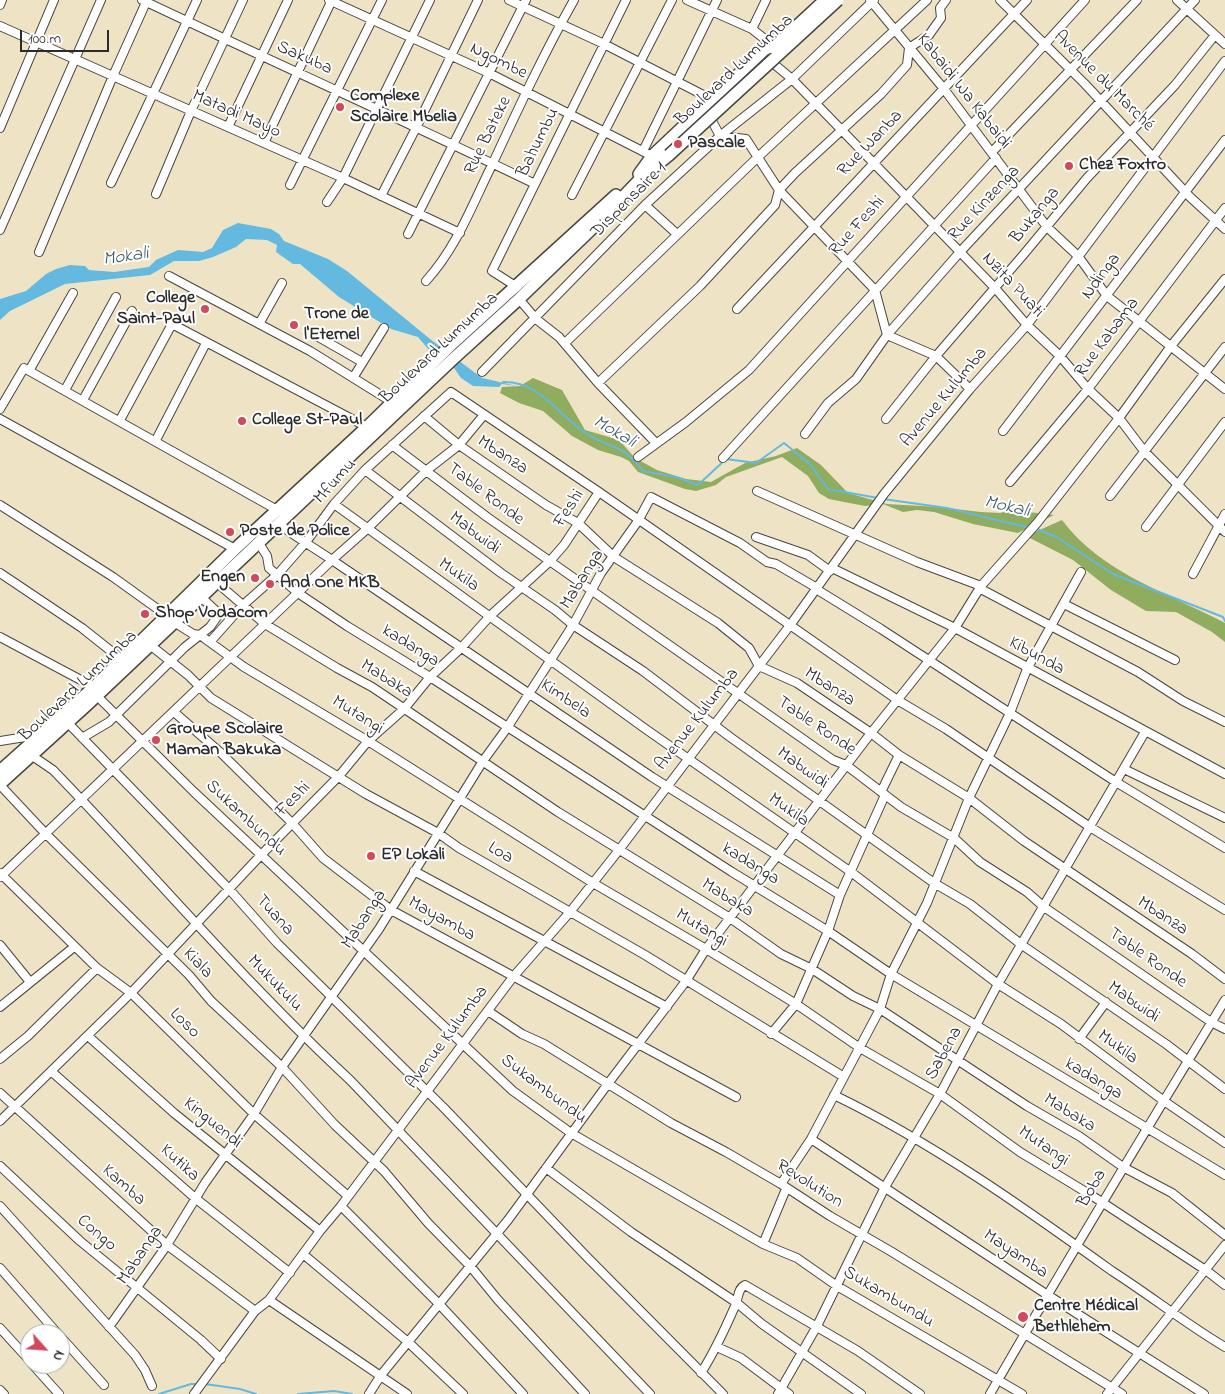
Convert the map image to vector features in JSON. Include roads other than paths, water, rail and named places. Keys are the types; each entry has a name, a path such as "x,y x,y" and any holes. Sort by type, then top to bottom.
{"highway":[{"path":"640,176 648,154 818,0"},
{"name":"Boulevard Lumumba","path":"666,153 825,0"},
{"name":"Boulevard Lumumba","path":"199,593 235,549 280,516 455,349 517,287 838,0"},
{"path":"640,176 665,167 842,0"},
{"name":"Boulevard Lumumba","path":"455,349 519,299 603,218 640,176"},
{"name":"Boulevard Lumumba","path":"0,784 66,722 121,659 199,593 216,582 258,542 362,425 440,363"},
{"name":"Boulevard Lumumba","path":"0,771 38,736 150,645 170,618"}],"street":[{"path":"0,5 2,0"},
{"path":"0,128 54,0"},
{"path":"0,230 101,0"},
{"path":"111,183 197,0"},
{"path":"156,194 190,111 243,0"},
{"path":"228,127 288,0"},
{"path":"264,143 331,0"},
{"name":"Ngombe","path":"331,0 489,73 648,154"},
{"path":"290,185 382,0"},
{"path":"327,202 343,178 430,0"},
{"path":"381,196 478,0"},
{"path":"509,0 525,3 560,24 604,44 677,84 710,99"},
{"name":"Rue Bateke","path":"426,281 444,261 460,233 526,93 574,0"},
{"name":"Bahumbu","path":"517,287 492,271 626,0"},
{"path":"572,195 672,0"},
{"path":"687,0 752,29 771,44 774,64"},
{"path":"648,154 677,84 717,0"},
{"path":"752,29 766,0"},
{"path":"565,343 758,157 927,0"},
{"path":"598,383 700,286 775,205 779,190 881,94 907,65 909,48 929,35 941,18 940,8 946,0"},
{"name":"Avenue du Marché","path":"1000,0 1225,229"},
{"name":"Rue Wanba","path":"737,309 1027,0"},
{"name":"Rue Feshi","path":"638,457 686,422 749,370 1085,0"},
{"path":"723,458 934,226 1069,69 1137,0"},
{"path":"1177,0 1225,44"},
{"name":"Rue Kinzenga","path":"804,434 828,403 856,379 887,335 960,252 1195,0"},
{"path":"40,252 145,1"},
{"name":"Sakuba","path":"145,1 261,57 417,126 535,184"},
{"name":"Kabaidi Wa Kabaidi","path":"872,1 971,124 1020,188 1046,227 1078,256 1107,296 1225,389"},
{"name":"Dispensaire 1","path":"482,372 536,320 645,205 720,136 792,79 872,1"},
{"path":"408,234 525,3"},
{"name":"Matadi Mayo","path":"0,26 343,178 460,233"},
{"name":"Bukanga","path":"886,419 936,356 1087,178 1175,85 1215,35"},
{"name":"Avenue Kulumba","path":"195,1393 256,1311 269,1300 290,1273 513,977 570,912 619,850 687,758 791,624 884,494 970,389 1027,325 1225,61"},
{"name":"Nzita Puati","path":"774,64 792,79 995,288 1027,325 1060,356 1088,389 1119,418 1144,451 1225,532"},
{"path":"712,121 720,136 746,139 779,190 815,225 875,290 887,335 936,356 970,389"},
{"name":"Ndinga","path":"1003,431 1225,140"},
{"path":"645,205 677,234"},
{"name":"Rue Kabama","path":"1010,482 1088,389 1225,208"},
{"path":"168,276 310,351 392,402"},
{"path":"369,1394 381,1375 471,1267 528,1194 571,1132 686,981 706,949 778,857 846,765 899,701 955,628 980,587 1055,500 1119,418 1171,346 1225,279"},
{"path":"259,324 282,283"},
{"path":"0,409 73,293"},
{"path":"65,390 116,297"},
{"path":"519,299 536,320 553,330 598,383 656,443"},
{"path":"83,400 132,312"},
{"path":"120,420 172,324 362,425"},
{"path":"353,378 384,328"},
{"path":"315,335 362,362"},
{"path":"156,440 206,343"},
{"path":"1110,496 1225,347"},
{"name":"Kimbela","path":"26,370 156,440 280,516 296,539 306,542 528,694 778,857 840,895"},
{"name":"Mfumu","path":"210,642 242,606 277,575 306,542 334,504 365,470 451,392 483,416"},
{"name":"Mbanza","path":"424,416 459,446 546,505 578,524 614,557 718,623 749,648 758,666 797,683 871,733 899,755 969,798 994,820 1192,954 1225,980"},
{"path":"1,875 427,470 459,446 483,416 599,492 638,521 791,624 899,701 987,757 1090,827 1225,910"},
{"path":"0,419 235,549"},
{"path":"1146,527 1225,422"},
{"name":"Table Ronde","path":"392,445 550,561 833,760 846,765 883,793 954,838 980,862 1027,892 1044,907 1211,1022 1225,1029"},
{"name":"Mabwidi","path":"365,470 573,625 643,671 934,882 970,904 1022,945 1166,1044 1188,1063 1225,1089"},
{"path":"757,491 980,587 1138,672 1183,701 1225,722"},
{"name":"Feshi","path":"0,1121 131,993 261,855 339,776 368,741 404,709 430,677 462,647 490,616 550,561 599,492"},
{"name":"Mabanga","path":"109,1327 138,1289 195,1198 254,1114 303,1036 331,995 365,951 483,761 507,728 573,625 651,497 740,543 767,562 776,564 816,589"},
{"name":"Mukila","path":"334,504 687,758 851,872 998,984 1061,1024 1164,1101 1225,1143"},
{"name":"Mutangi","path":"0,505 113,577 193,634 200,635 244,667 314,707 337,724 368,741 593,883 796,1004 860,1048 940,1094 1020,1152 1103,1202 1225,1285"},
{"path":"1193,574 1225,514"},
{"name":"Kibunda","path":"756,537 808,555 831,569 955,628 1027,669 1225,774"},
{"name":"kadanga","path":"258,542 267,556 268,568 298,593 347,626 430,677 644,816 828,930 891,974 978,1025 1146,1130 1225,1175"},
{"path":"763,1244 783,1187 811,1139 880,1009 891,974 927,903 969,798 987,757 1010,713 1027,669 1081,572"},
{"path":"0,573 82,628 121,659"},
{"name":"Mabaka","path":"216,582 265,624 372,687 619,850 730,918 782,954 812,969 853,996 880,1009 957,1060 1079,1136 1123,1167 1172,1193 1225,1235"},
{"path":"816,589 1116,782 1225,848"},
{"path":"82,738 117,715 217,617 216,611 199,593"},
{"path":"1064,604 1175,660"},
{"name":"Sukambundu","path":"0,637 95,691 117,715 261,855 513,1091 571,1132 763,1244 797,1258 837,1286 1022,1394"},
{"name":"Loa","path":"150,645 200,686 211,698 844,1077"},
{"name":"Mayamba","path":"174,712 221,753 292,823 323,858 391,910 736,1097"},
{"name":"Tuana","path":"66,722 229,889 277,943 426,1091"},
{"name":"Sabena","path":"779,1391 817,1326 885,1187 940,1094 998,984 1145,732"},
{"path":"0,741 38,736"},
{"name":"Mukukulu","path":"31,755 53,770 82,799 198,922 225,955 303,1036 350,1080 650,1394"},
{"path":"771,1034 796,1004 899,755"},
{"path":"1124,769 1225,818"},
{"name":"Kiala","path":"0,784 45,833 167,954 211,1001 282,1067 335,1125 374,1162 585,1394"},
{"path":"414,871 667,1007"},
{"name":"Loso","path":"1,875 97,968 131,993 254,1114 348,1196"},
{"path":"0,945 30,982"},
{"path":"0,1007 74,947"},
{"path":"0,1059 28,1036 97,968"},
{"name":"Boba","path":"990,1394 1046,1294 1077,1247 1123,1167 1225,1000"},
{"path":"1079,1039 1106,1002"},
{"name":"Revolution","path":"488,1011 522,1034 544,1044 607,1085 862,1234 1023,1334 1110,1391 1122,1394"},
{"name":"Kinguendi","path":"88,1036 174,1113 320,1231"},
{"name":"Kutika","path":"52,1072 195,1198 290,1273"},
{"path":"426,1091 723,1394"},
{"name":"Kamba","path":"0,1093 71,1160 167,1245 256,1311"},
{"path":"834,1095 914,1136 1133,1283 1194,1329 1225,1347"},
{"name":"Mayamba","path":"811,1139 1046,1294 1204,1394"},
{"name":"Congo","path":"0,1166 80,1241 201,1340 221,1359"},
{"path":"546,1168 631,1232 737,1303 762,1324 802,1350 861,1394"},
{"path":"0,1206 146,1370 152,1386"},
{"path":"341,1206 440,1304 523,1394"},
{"path":"1110,1391 1139,1352 1207,1271 1225,1245"},
{"path":"303,1254 408,1342 463,1394"},
{"path":"0,1268 49,1324"},
{"path":"701,1373 718,1347 737,1303 738,1294 745,1285 858,1351 920,1394"},
{"path":"269,1300 407,1394"},
{"path":"0,1328 20,1351"},
{"path":"70,1347 104,1386"},
{"path":"718,1347 740,1358 779,1391 789,1394"},
{"path":"41,1374 59,1394"},
{"path":"0,1390 4,1394"}],"water":[{"path":"238,223 271,229 279,234 284,241 328,259 347,271 430,339 482,378 517,386 502,384 499,387 473,386 461,378 452,365 429,350 418,337 391,329 339,297 300,264 293,264 276,252 277,245 267,240 246,239 236,247 213,257 199,261 174,261 150,275 65,284 10,311 0,320 0,299 26,291 46,274 56,269 70,265 85,266 89,270 114,272 149,267 156,260 178,250 203,252 212,248 223,230"}],"waterway":[{"name":"Mokali","path":"503,382 517,383 529,387 549,401 578,428 629,455 643,471 676,477 698,485 726,459 756,463 784,443 810,464 828,489 878,498"},
{"name":"Mokali","path":"883,499 947,508 1030,528"},
{"name":"Mokali","path":"1035,528 1056,537 1113,574 1223,617 1225,621"},
{"path":"159,1394 191,1384 198,1384"},
{"path":"205,1384 240,1389 256,1394"},
{"path":"298,1394 334,1391 352,1394"}],"place":[{"name":"Complexe Scolaire Mbelia","path":"340,107"},
{"name":"Pascale","path":"678,144"},
{"name":"Chez Foxtro","path":"1069,166"},
{"name":"College Saint-Paul","path":"205,309"},
{"name":"Trone de l'Eternel","path":"294,325"},
{"name":"College St-Paul","path":"242,421"},
{"name":"Poste de Police","path":"230,532"},
{"name":"Engen","path":"255,578"},
{"name":"And One MKB","path":"270,584"},
{"name":"Shop Vodacom","path":"145,614"},
{"name":"Groupe Scolaire Maman Bakuka","path":"156,740"},
{"name":"EP Lokali","path":"371,856"},
{"name":"Centre Médical Bethlehem","path":"1023,1317"}]}
